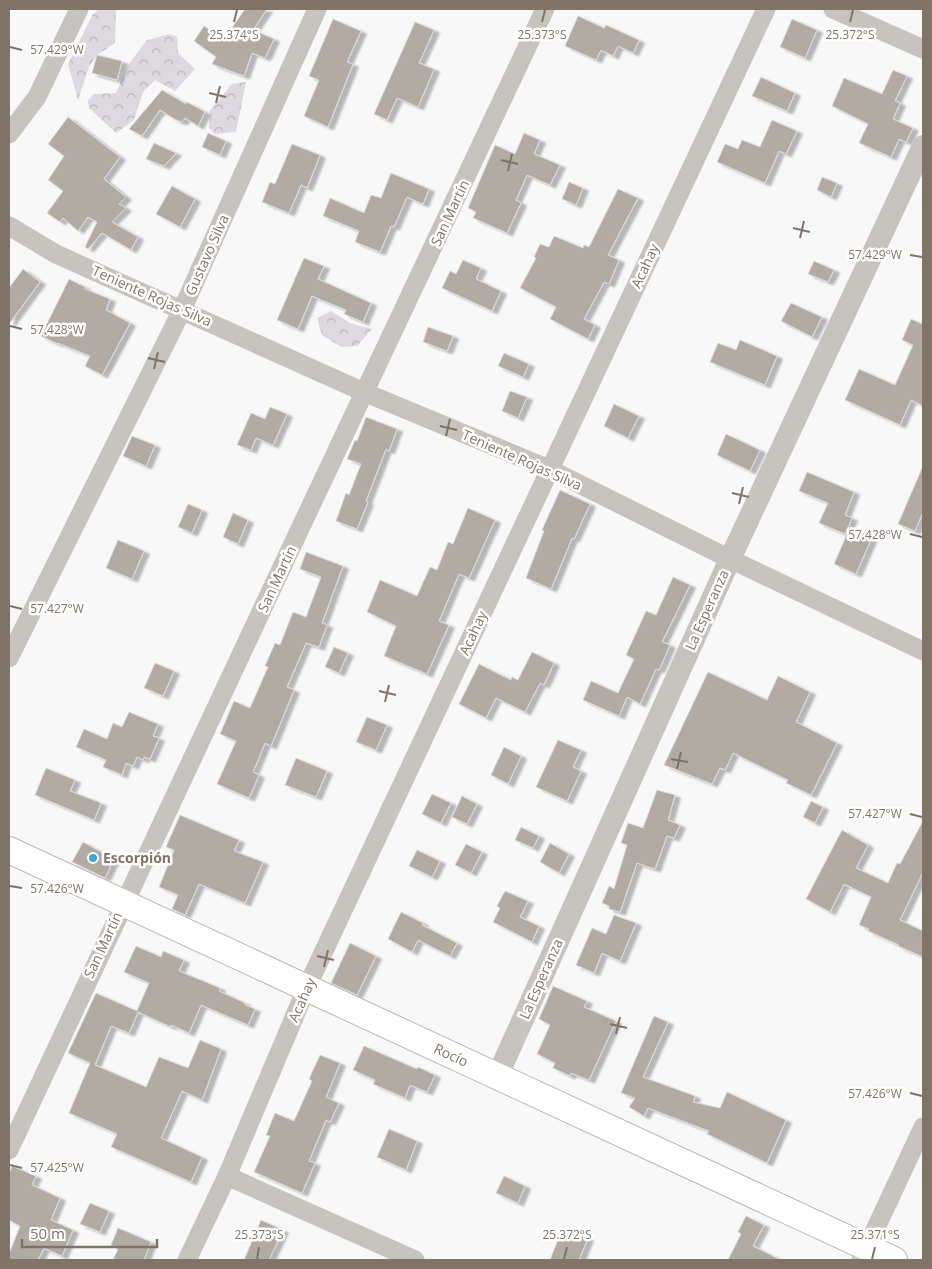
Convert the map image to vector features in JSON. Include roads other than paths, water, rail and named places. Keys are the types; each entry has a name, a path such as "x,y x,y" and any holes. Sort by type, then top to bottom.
{"main road":[{"name":"Rocío","path":"9,850 497,1077 864,1254 894,1260"}],"street":[{"path":"9,134 37,97 79,9"},
{"name":"Gustavo Silva","path":"9,658 182,310 317,9"},
{"name":"San Martín","path":"9,1150 123,903 366,393 545,9"},
{"name":"Acahay","path":"187,1260 227,1176 308,988 549,469 766,9"},
{"path":"833,9 923,48"},
{"name":"La Esperanza","path":"497,1077 730,559 923,146"},
{"name":"Teniente Rojas Silva","path":"9,226 56,254 366,393 549,469 730,559 923,651"},
{"path":"864,1254 923,1127"},
{"path":"227,1176 415,1260"}],"place":[{"name":"Escorpión","path":"93,858"}]}
